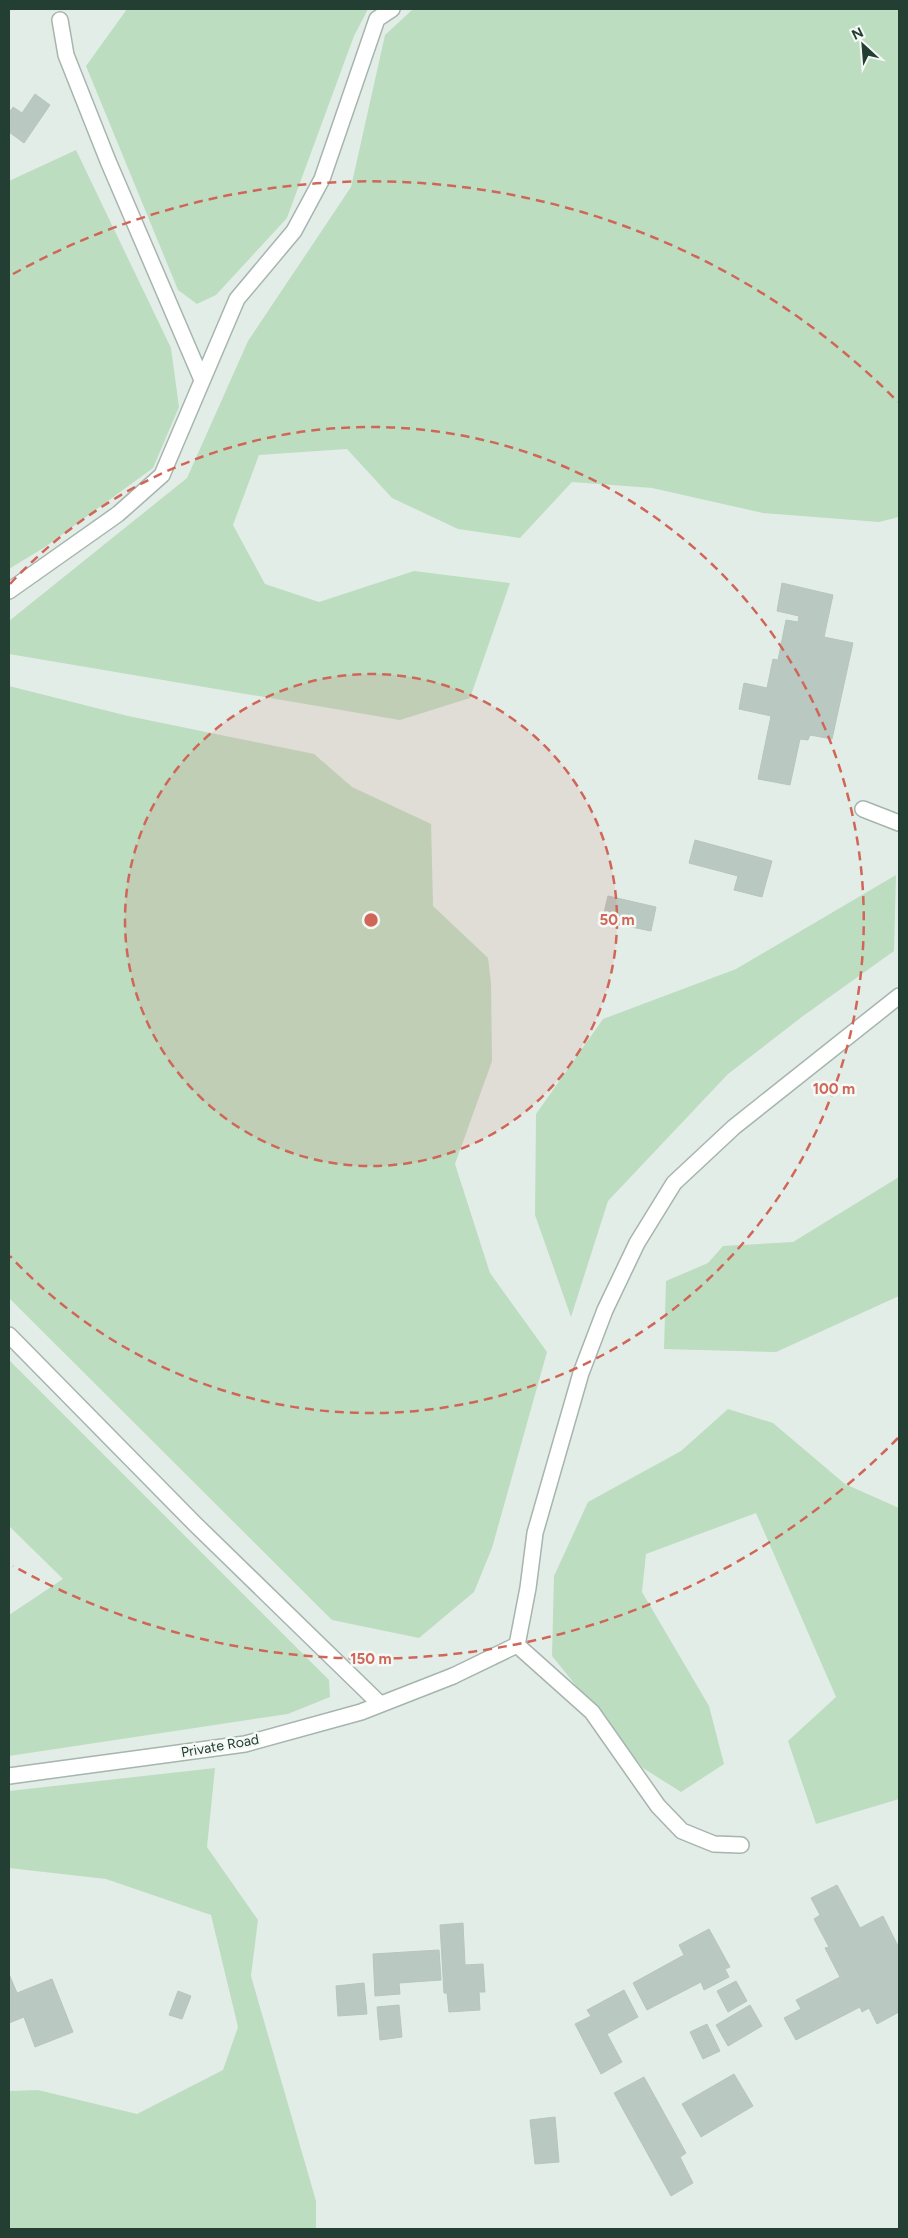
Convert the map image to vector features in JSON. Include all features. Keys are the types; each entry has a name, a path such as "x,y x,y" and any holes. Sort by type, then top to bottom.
{"street":[{"path":"9,591 118,514 162,475 237,299 294,230 322,179 378,19 392,9"},
{"path":"60,20 66,55 108,161 202,380"},
{"path":"862,809 899,823"},
{"path":"741,1845 714,1844 682,1831 658,1806 592,1712 517,1646 528,1588 535,1532 582,1373 605,1310 637,1242 674,1183 734,1127 899,996"},
{"path":"9,1335 196,1525 380,1704"},
{"name":"Private Road","path":"9,1776 245,1744 361,1712 453,1676 517,1646"}],"green space":[{"path":"127,9 368,9 354,36 287,218 216,295 197,304 178,290 86,66"},
{"path":"413,9 899,9 899,517 879,522 763,513 652,488 572,482 520,538 458,529 392,498 347,449 259,455 233,525 265,584 319,602 414,571 510,583 470,698 400,720 9,654 9,621 187,478 248,341 351,187 385,35"},
{"path":"76,150 171,348 179,407 153,468 45,547 9,569 9,181"},
{"path":"9,686 128,716 314,754 352,787 431,824 433,906 488,958 491,983 492,1061 455,1164 490,1273 547,1352 492,1548 474,1592 419,1638 332,1620 9,1298"},
{"path":"896,875 894,951 803,1016 728,1074 608,1201 571,1317 535,1215 536,1114 603,1019 736,969"},
{"path":"899,1177 899,1296 776,1352 664,1349 666,1281 708,1263 723,1246 793,1242"},
{"path":"9,1360 329,1680 330,1697 288,1714 9,1756 9,1615 63,1579 9,1526"},
{"path":"728,1409 773,1423 845,1484 899,1508 899,1799 816,1824 788,1741 836,1697 756,1513 646,1554 642,1592 709,1706 724,1764 681,1792 643,1768 552,1656 554,1576 588,1502 681,1451"},
{"path":"215,1768 207,1847 258,1920 251,1976 316,2201 316,2229 9,2229 9,2091 38,2090 137,2114 223,2070 238,2027 211,1915 106,1879 9,1868 9,1791"}],"building":[{"path":"35,94 50,105 24,143 9,132 9,113 13,107 22,113"},
{"path":"782,583 833,595 824,637 853,643 832,739 810,735 808,740 800,739 790,785 758,779 771,716 739,709 744,683 767,688 773,659 778,660 786,620 798,622 799,616 777,611"},
{"path":"695,840 772,861 762,897 734,890 738,876 689,863"},
{"path":"608,896 656,907 651,931 602,921"},
{"path":"837,1885 860,1928 883,1916 899,1948 899,2012 877,2024 869,2008 862,2012 860,2007 796,2040 784,2018 801,2009 796,2000 840,1977 825,1948 829,1947 814,1919 820,1915 811,1898"},
{"path":"463,1923 465,1965 483,1964 485,1992 479,1992 480,2010 449,2012 447,1993 444,1993 440,1925"},
{"path":"709,1929 730,1967 725,1969 729,1977 704,1990 701,1982 647,2010 633,1983 684,1955 679,1945"},
{"path":"439,1950 441,1980 399,1983 400,1994 375,1996 373,1954"},
{"path":"9,1974 17,1993 52,1979 73,2032 35,2047 24,2017 9,2023"},
{"path":"736,1981 747,2001 728,2012 717,1991"},
{"path":"364,1983 367,2014 338,2016 336,1986"},
{"path":"624,1990 638,2017 607,2034 622,2062 601,2074 575,2024 591,2016 587,2010"},
{"path":"178,1991 191,1996 182,2019 169,2015"},
{"path":"399,2005 402,2037 380,2040 377,2007"},
{"path":"750,2005 762,2026 728,2046 716,2025"},
{"path":"707,2024 720,2051 703,2059 690,2032"},
{"path":"734,2074 753,2106 701,2137 682,2104"},
{"path":"644,2077 686,2153 680,2157 693,2183 671,2196 614,2093"},
{"path":"555,2117 559,2162 535,2164 530,2120"}]}
